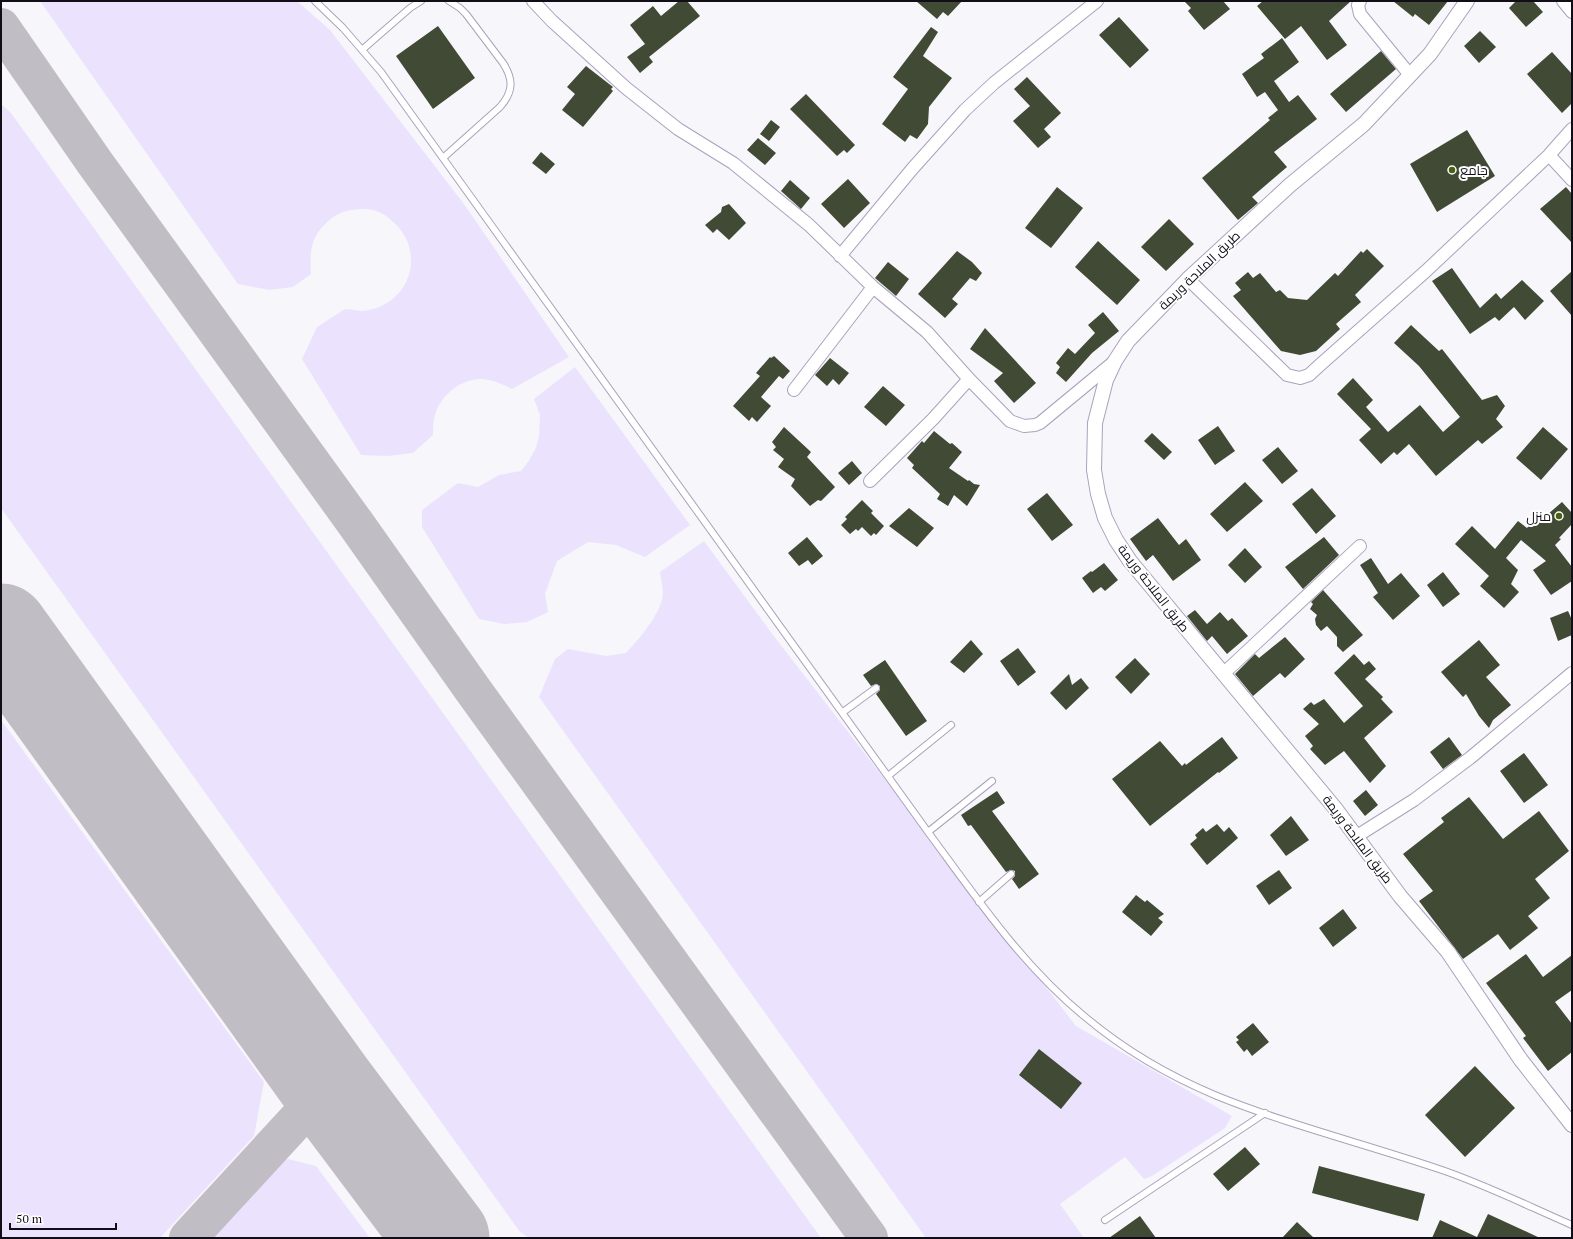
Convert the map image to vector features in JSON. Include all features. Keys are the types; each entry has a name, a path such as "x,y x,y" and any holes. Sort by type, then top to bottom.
{"street":[{"path":"533,1 552,21 626,88 678,129 733,163 809,225 874,287 927,332 969,379 1010,421 1016,425 1030,426 1040,422 1115,361"},
{"path":"840,256 913,168 965,110 994,83 1097,1"},
{"path":"1360,1 1358,5 1360,14 1410,76"},
{"name":"طريق الملاحة وريمة","path":"1467,1 1430,54 1364,124 1290,185 1188,279 1128,341 1115,361 1106,380 1100,400 1095,423 1094,470 1098,494 1105,518 1116,540 1130,561 1297,761 1356,836 1400,896 1448,952 1521,1060 1572,1125"},
{"path":"1562,1 1572,12"},
{"path":"1188,279 1287,375 1300,378 1309,375 1426,271 1549,155 1572,129"},
{"path":"1549,155 1572,180"},
{"path":"794,390 874,287"},
{"path":"870,481 932,419 969,379"},
{"path":"1223,674 1360,546"},
{"path":"1356,836 1414,800 1470,758 1572,673"}],"lane":[{"path":"315,1 362,49 381,72 1002,934 1055,991 1115,1040 1181,1080 1217,1096 1265,1113 1440,1170 1572,1225"},
{"path":"362,49 410,8 421,1"},
{"path":"443,158 500,107 506,100 510,91 511,81 509,72 503,63 466,14 449,1"},
{"path":"843,712 876,688"},
{"path":"888,776 951,724"},
{"path":"928,832 992,781"},
{"path":"980,902 1011,874"},
{"path":"1105,1220 1265,1113"}],"shaded area":[{"path":"40,1 297,1 330,30 464,204 569,357 512,389 498,382 482,379 466,382 451,391 445,397 436,412 433,424 433,435 413,453 388,456 361,455 302,359 317,327 345,309 363,311 380,307 393,299 403,288 409,275 411,261 409,246 402,232 382,213 368,209 343,212 325,224 316,236 311,249 311,274 293,287 269,290 238,284"},
{"path":"1,104 11,113 821,1238 529,1238 520,1232 1,508"},
{"path":"575,367 690,525 645,557 616,545 588,542 557,561 545,594 548,612 527,622 504,624 479,619 422,527 422,510 458,483 478,487 499,475 521,471 536,448 539,437 540,415 534,399"},
{"path":"704,541 773,635 1076,1026 1232,1116 1225,1128 1152,1176 1144,1179 1125,1157 1060,1204 1084,1238 926,1238 539,697 555,659 568,649 606,656 626,653 649,626 658,610 663,594 660,572"},
{"path":"1,720 264,1082 254,1136 160,1238 1,1238"},
{"path":"288,1159 316,1166 370,1238 203,1238 268,1163"}],"building":[{"path":"679,1 687,1 700,16 649,57 653,62 640,73 627,57 645,44 630,25 653,6 661,16"},
{"path":"916,1 962,1 948,16 943,12 937,19"},
{"path":"1184,1 1223,1 1230,9 1204,30 1188,11 1191,8"},
{"path":"1263,1 1351,1 1329,21 1347,45 1327,60 1301,26 1285,39 1257,6"},
{"path":"1393,1 1448,1 1429,25 1415,14 1413,17"},
{"path":"1516,1 1533,1 1543,12 1526,27 1509,8"},
{"path":"1119,17 1149,50 1130,68 1099,35"},
{"path":"438,26 475,78 433,109 396,56"},
{"path":"931,27 938,32 923,56 952,78 929,107 928,124 917,139 910,135 905,142 882,124 908,89 893,77"},
{"path":"1480,31 1496,47 1479,63 1464,46"},
{"path":"1282,38 1299,62 1274,81 1289,102 1298,95 1317,119 1274,152 1287,167 1252,197 1258,203 1238,220 1202,178 1270,120 1268,118 1278,110 1265,92 1257,97 1242,74 1264,58 1261,54"},
{"path":"1381,51 1396,69 1346,112 1330,94"},
{"path":"1552,52 1572,74 1572,103 1562,113 1527,74"},
{"path":"586,66 613,87 611,89 613,91 583,127 562,110 575,94 567,87"},
{"path":"1027,77 1061,113 1044,129 1051,137 1038,148 1013,121 1030,106 1014,89"},
{"path":"806,94 855,145 847,153 844,150 837,156 790,109"},
{"path":"771,120 780,127 769,141 760,134"},
{"name":"جامع","path":"1467,130 1495,176 1437,212 1410,164"},
{"path":"758,138 776,153 765,165 747,150"},
{"path":"541,152 555,164 546,174 532,163"},
{"path":"848,179 870,203 844,228 821,204"},
{"path":"790,180 810,198 801,209 781,191"},
{"path":"1057,187 1083,208 1051,248 1025,228"},
{"path":"1566,187 1572,194 1572,243 1540,209"},
{"path":"729,204 746,223 729,240 717,229 713,233 705,225 721,212 722,207"},
{"path":"1169,219 1194,244 1166,271 1141,247"},
{"path":"1098,241 1140,280 1117,305 1075,267"},
{"path":"1367,249 1384,266 1355,295 1361,302 1336,324 1340,329 1316,351 1300,355 1281,351 1233,296 1241,290 1235,283 1248,272 1253,278 1260,273 1276,292 1280,290 1288,298 1307,300 1335,273 1338,276 1361,251 1363,253"},
{"path":"957,251 972,262 982,273 976,281 970,278 952,299 958,304 945,318 918,294"},
{"path":"888,262 909,279 896,296 875,278"},
{"path":"1452,268 1480,308 1496,293 1501,299 1522,280 1544,301 1525,320 1514,307 1499,321 1495,317 1470,334 1432,281"},
{"path":"1572,271 1572,316 1550,291"},
{"path":"1103,312 1119,331 1092,353 1066,382 1056,373 1060,367 1056,363 1068,348 1075,354 1095,333 1088,325"},
{"path":"1411,325 1439,351 1442,349 1482,400 1497,395 1505,406 1496,419 1503,427 1482,444 1478,440 1436,476 1409,444 1397,455 1394,452 1381,464 1359,440 1371,429 1337,394 1353,378 1373,400 1366,407 1388,432 1420,405 1443,432 1460,417 1419,366 1394,343"},
{"path":"985,328 1036,383 1014,403 994,381 1003,373 970,349"},
{"path":"774,356 790,371 783,379 779,376 761,397 771,406 757,422 752,417 749,421 733,406 760,376 756,373 770,357 771,358"},
{"path":"830,358 849,373 839,385 833,379 827,386 815,375"},
{"path":"883,386 905,405 886,426 864,407"},
{"path":"1218,426 1235,451 1215,465 1198,440"},
{"path":"784,427 811,452 807,457 835,487 821,501 818,500 810,506 791,486 795,479 778,467 784,459 773,450 776,447 772,442"},
{"path":"1543,427 1568,449 1541,480 1516,458"},
{"path":"934,431 962,452 949,468 968,481 969,480 974,484 980,485 967,506 954,495 948,506 937,499 940,494 912,468 914,465 907,458 922,441 924,443"},
{"path":"1152,433 1172,452 1164,460 1144,441"},
{"path":"1278,447 1298,471 1282,484 1262,460"},
{"path":"852,461 862,473 849,485 838,473"},
{"path":"1245,482 1263,501 1227,532 1210,514"},
{"path":"1312,488 1336,516 1316,534 1292,504"},
{"path":"1047,493 1073,525 1052,541 1027,509"},
{"path":"862,500 873,511 871,513 884,526 876,535 874,533 871,536 862,527 858,531 856,529 850,534 841,525 847,519 845,517"},
{"path":"1562,502 1572,513 1572,524 1559,538 1561,539 1555,545 1572,567 1572,581 1551,595 1533,570 1546,561 1521,540 1506,558 1518,570 1511,584 1519,592 1504,608 1480,586 1489,576 1455,544 1472,526 1495,549 1518,521 1527,528 1536,518 1540,521"},
{"path":"909,508 934,528 917,547 889,526"},
{"path":"1158,518 1179,545 1186,539 1201,560 1173,581 1153,555 1146,561 1130,539"},
{"path":"807,537 823,556 812,565 808,560 799,566 788,553"},
{"path":"1324,537 1339,555 1303,589 1285,567"},
{"path":"1245,548 1262,567 1245,583 1228,565"},
{"path":"1371,558 1388,584 1401,573 1420,596 1393,620 1373,597 1378,593 1360,565"},
{"path":"1104,563 1118,580 1105,591 1101,587 1093,593 1082,578"},
{"path":"1443,572 1460,594 1443,607 1427,585"},
{"path":"1323,590 1363,635 1343,652 1337,646 1337,637 1327,626 1321,631 1316,625 1315,619 1317,615 1310,609 1313,604 1311,602"},
{"path":"1195,610 1207,624 1220,612 1228,621 1232,618 1248,636 1227,654 1212,636 1207,641 1187,616"},
{"path":"1568,611 1572,620 1572,635 1558,641 1550,618"},
{"path":"1285,637 1305,659 1285,678 1280,673 1253,696 1235,674 1255,654 1259,658"},
{"path":"971,640 983,654 964,673 950,662"},
{"path":"1479,640 1500,665 1486,677 1511,705 1493,720 1489,728 1479,716 1466,694 1463,697 1441,672"},
{"path":"1018,648 1036,672 1018,686 1000,661"},
{"path":"1354,654 1364,665 1369,661 1376,669 1365,679 1383,697 1381,699 1393,712 1364,738 1386,766 1370,783 1344,751 1325,765 1310,749 1313,746 1305,736 1319,724 1303,709 1311,702 1314,705 1324,699 1344,723 1363,706 1334,673"},
{"path":"1135,658 1150,674 1131,694 1115,677"},
{"path":"885,660 927,721 906,736 876,694 880,690 880,686 876,684 871,686 863,675"},
{"path":"1069,674 1072,685 1081,678 1089,688 1066,710 1050,693"},
{"path":"1222,737 1238,758 1150,826 1112,779 1160,741 1182,766 1185,763 1186,765"},
{"path":"1449,737 1462,755 1443,769 1430,752"},
{"path":"1524,753 1548,785 1524,803 1500,771"},
{"path":"1366,790 1378,805 1365,816 1353,801"},
{"path":"997,791 1005,803 992,811 1039,874 1019,889 1012,879 1015,876 1015,871 1011,870 1006,872 971,825 968,826 961,815"},
{"path":"1469,797 1503,839 1539,811 1569,851 1535,879 1550,898 1528,916 1538,928 1510,950 1498,934 1463,959 1419,901 1433,891 1403,854 1444,822 1441,818"},
{"path":"1291,816 1309,840 1286,856 1270,835"},
{"path":"1217,824 1224,832 1229,827 1238,838 1207,865 1190,844 1197,838 1195,835 1203,828 1206,832"},
{"path":"1279,870 1292,888 1269,905 1256,886"},
{"path":"1136,895 1145,902 1147,900 1164,914 1158,918 1163,922 1151,936 1122,912"},
{"path":"1343,909 1357,928 1333,947 1319,928"},
{"path":"1526,954 1543,977 1572,955 1572,990 1555,1002 1572,1024 1572,1052 1548,1071 1523,1038 1526,1036 1486,983"},
{"path":"1253,1023 1269,1042 1252,1056 1247,1049 1244,1052 1236,1042 1239,1040 1236,1037"},
{"path":"1039,1049 1082,1083 1061,1109 1019,1075"},
{"path":"1475,1066 1515,1108 1465,1157 1425,1115"},
{"path":"1245,1147 1260,1164 1228,1191 1213,1174"},
{"path":"1319,1166 1425,1194 1418,1221 1312,1193"},
{"path":"1488,1214 1540,1238 1432,1238 1440,1220 1477,1237"},
{"path":"1140,1216 1156,1238 1109,1238"},
{"path":"1297,1222 1314,1238 1282,1238"}],"taxiway":[{"path":"1,27 95,163 869,1238"},
{"path":"188,1238 328,1086"}],"runway":[{"path":"1,631 328,1086 442,1238"}],"place":[{"name":"جامع","path":"1452,170"},
{"name":"منزل","path":"1559,516"}]}
